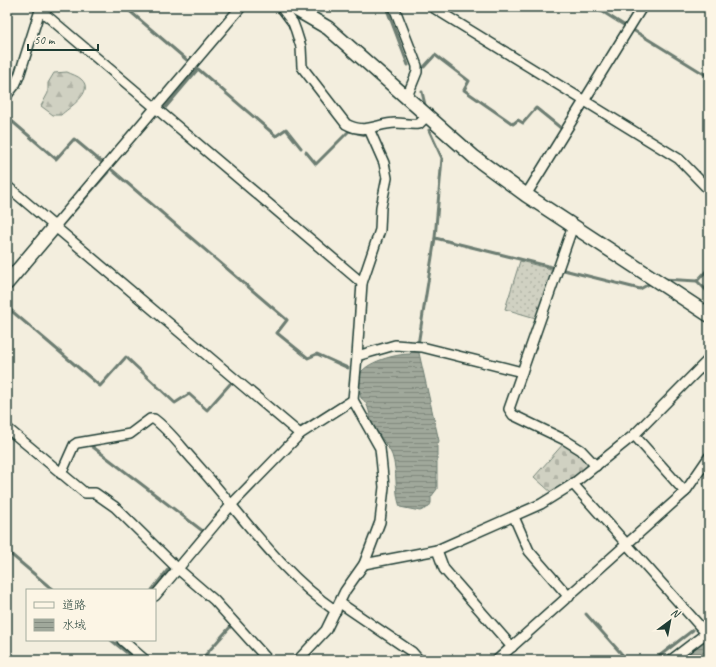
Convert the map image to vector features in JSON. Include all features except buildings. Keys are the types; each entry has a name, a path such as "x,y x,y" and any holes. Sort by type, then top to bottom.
{"street":[{"path":"7,283 241,7"},
{"path":"281,7 293,23 296,31 301,47 302,67 346,124 353,128 368,129 395,123 419,124 426,117"},
{"path":"292,7 328,28 426,117 474,157 526,195 709,316"},
{"path":"394,7 417,66 417,72 406,99"},
{"path":"432,7 679,159 709,190"},
{"path":"526,195 642,7"},
{"path":"7,95 15,85 19,76 40,8 155,108 362,283"},
{"path":"303,659 326,630 345,591 364,564 380,522 384,487 380,448 352,400 362,283 380,230 381,207 387,178 384,163 368,129"},
{"path":"7,186 300,434"},
{"path":"573,226 509,409 513,415 565,440 581,450 596,466"},
{"path":"356,356 395,345 418,346 522,372"},
{"path":"364,564 437,550 462,537 514,517 573,484 634,435 709,359"},
{"path":"156,595 232,504 300,434 352,400"},
{"path":"61,474 74,445 77,443 130,434 150,419 154,419 232,504 255,534 291,573 338,607 412,652 419,660"},
{"path":"7,428 61,474 86,493 95,493 115,507 178,569 214,600 268,660"},
{"path":"634,435 684,492"},
{"path":"497,660 628,545 684,492 709,457"},
{"path":"573,484 708,632 671,660"},
{"path":"514,517 529,551 569,597"},
{"path":"437,550 444,569 512,647"},
{"path":"123,641 145,660"}],"green space":[{"path":"67,72 81,79 85,84 85,89 79,99 61,115 53,115 41,106 48,93 48,83 54,73"},
{"path":"520,261 555,270 539,319 505,309"},
{"path":"564,443 578,452 591,465 553,494 534,477"}],"water":[{"path":"414,349 420,350 419,353 439,441 437,446 437,489 431,497 429,507 420,511 400,507 392,455 371,420 367,405 361,398 358,381 362,371 374,363 397,355 410,354"},
{"path":"709,636 709,649 694,660 678,660"}],"waterway":[{"path":"125,7 188,61"},
{"path":"386,7 408,65"},
{"path":"595,7 627,27"},
{"path":"634,28 633,30 709,77"},
{"path":"424,67 435,55 469,81 464,90 513,124 518,120 523,123 536,108 562,129"},
{"path":"165,108 198,69 276,136 286,129 301,148"},
{"path":"422,92 426,109"},
{"path":"7,117 56,159 74,139 104,164"},
{"path":"418,345 435,238 442,158 429,130"},
{"path":"306,152 316,164 349,131 366,135"},
{"path":"112,170 287,320 277,333 308,358 317,354 348,368"},
{"path":"61,226 108,172"},
{"path":"435,238 640,289 651,283"},
{"path":"697,281 709,268"},
{"path":"663,279 697,281 709,293"},
{"path":"7,307 100,386 126,357 175,403 189,394 207,410 230,384"},
{"path":"300,428 345,400"},
{"path":"89,444 204,532"},
{"path":"7,551 52,589"},
{"path":"153,589 170,567"},
{"path":"586,614 627,660"},
{"path":"201,660 231,626"},
{"path":"654,660 693,630"},
{"path":"112,641 136,660"}]}
